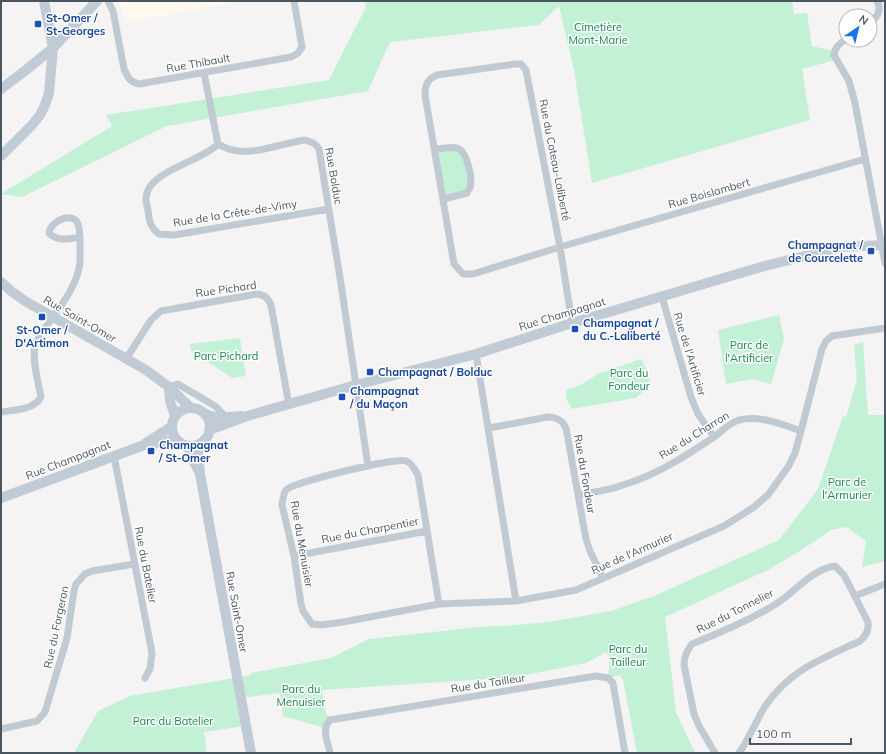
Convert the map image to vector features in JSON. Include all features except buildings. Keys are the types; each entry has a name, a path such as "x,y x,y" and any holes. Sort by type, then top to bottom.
{"street":[{"path":"1,156 40,115 46,105 53,48 44,1"},
{"path":"1,89 53,48 96,1"},
{"name":"Rue Thibault","path":"108,1 113,11 124,69 132,83 139,84 292,57 298,53 302,47 294,1"},
{"path":"877,1 879,10 878,15"},
{"path":"838,45 835,49 834,56 835,60 849,81 852,92 883,245 885,263"},
{"name":"Rue du Coteau-Laliberté","path":"521,64 526,70 560,247 473,274 463,274 454,264 435,149 425,94 427,82 432,77 437,75 521,64"},
{"path":"26,70 38,68 44,69 48,76 48,93"},
{"path":"204,73 218,144"},
{"name":"Rue Bolduc","path":"218,144 226,149 249,152 305,140 317,145 321,155 368,466"},
{"name":"Rue de la Crête-de-Vimy","path":"218,144 205,154 171,170 150,185 146,198 149,224 153,230 159,234 174,235 329,209"},
{"path":"435,149 456,148 462,151 466,158 470,178 470,188 467,193 444,198"},
{"name":"Rue Boislambert","path":"560,247 865,160"},
{"path":"1,412 34,406 41,397 34,354 35,345 79,272 80,237"},
{"name":"Rue Champagnat","path":"210,430 248,416 356,385 476,354 572,323 814,253 841,247 883,245"},
{"path":"560,247 572,323"},
{"name":"Rue Saint-Omer","path":"1,282 20,297 146,370 168,387 191,408"},
{"name":"Rue Pichard","path":"126,359 151,320 161,311 250,295 263,295 268,298 271,305 289,405"},
{"name":"Rue de l'Artificier","path":"662,297 691,397 698,414 714,437"},
{"name":"Rue de l'Armurier","path":"516,601 576,590 724,526 754,507 768,494 788,467 795,453 817,365 826,341 832,336 838,334 885,328"},
{"path":"476,354 516,601"},
{"path":"175,416 170,401 168,387 178,384 215,406 225,416"},
{"path":"191,408 201,410 205,414 210,424 210,430 204,440 194,446 188,446 177,440 171,427 175,416 179,411 191,408"},
{"name":"Rue Champagnat","path":"205,414 217,418 225,416 248,416"},
{"name":"Rue du Fondeur","path":"489,428 548,417 554,417 564,423 586,539 603,578"},
{"name":"Rue du Charron","path":"578,495 619,487 652,473 678,460 738,420 762,419 777,422 801,431"},
{"name":"Rue Champagnat","path":"144,445 171,427"},
{"name":"Rue Champagnat","path":"1,498 144,445 177,440"},
{"name":"Rue Saint-Omer","path":"204,440 198,453 200,474 251,753"},
{"name":"Rue Saint-Omer","path":"188,446 200,474"},
{"name":"Rue du Batelier","path":"114,456 152,653 150,669 145,678"},
{"name":"Rue du Menuisier","path":"439,604 418,475 411,464 407,461 401,460 368,466 303,482 292,486 286,491 283,496 282,505 294,556 303,611 312,624 343,622 439,604 516,601"},
{"name":"Rue du Charpentier","path":"294,556 427,531"},
{"name":"Rue du Forgeron","path":"1,729 37,721 45,712 64,648 69,627 74,591 80,578 92,571 134,564"},
{"name":"Rue du Tonnelier","path":"715,753 699,726 694,714 684,664 686,652 692,644 760,613 777,603 808,579 827,567 835,566 844,575 855,596"},
{"path":"739,753 766,706 783,684 800,670 860,641 866,635 869,628 868,622 855,596 885,584"},
{"name":"Rue du Tailleur","path":"330,753 325,728 330,720 596,676 608,678 613,683 625,753"}],"shaded area":[{"path":"118,1 241,1 126,22"}],"green space":[{"name":"Cimetière Mont-Marie","path":"365,1 792,1 794,14 807,13 812,46 834,51 835,60 802,69 810,120 592,183 574,70 559,6 539,25 390,42 368,91 167,126 22,197 1,194 112,126 106,115 329,80 366,7"},
{"path":"435,149 462,151 470,188 444,199"},
{"name":"Parc de l'Artificier","path":"779,315 784,339 771,384 752,379 726,384 718,330"},
{"name":"Parc Pichard","path":"240,338 246,376 232,378 191,351 190,344"},
{"path":"863,342 868,415 885,415 885,561 862,567 866,541 846,527 831,530 768,570 665,617 676,712 695,753 637,753 623,680 620,675 608,678 610,658 606,652 586,663 516,677 322,690 325,710 330,720 325,728 283,716 280,693 241,698 245,726 204,732 207,753 74,753 98,711 130,696 251,675 251,673 331,658 369,639 489,626 549,622 611,611 654,596 779,540 818,489 843,416 846,417 857,380 854,345"},
{"name":"Parc du Fondeur","path":"641,359 648,372 651,385 635,398 572,409 566,398 566,392 568,389 581,385 598,374"}],"place":[{"name":"St-Omer / St-Georges","path":"38,24"},
{"name":"Champagnat / de Courcelette","path":"871,251"},
{"name":"St-Omer / D'Artimon","path":"42,317"},
{"name":"Champagnat / du C.-Laliberté","path":"575,329"},
{"name":"Champagnat / Bolduc","path":"370,372"},
{"name":"Champagnat / du Maçon","path":"342,397"},
{"name":"Champagnat / St-Omer","path":"151,451"}],"park label":[{"name":"Parc de l'Armurier","path":"847,488"},
{"name":"Parc du Tailleur","path":"628,655"},
{"name":"Parc du Menuisier","path":"301,695"},
{"name":"Parc du Batelier","path":"173,721"}]}
